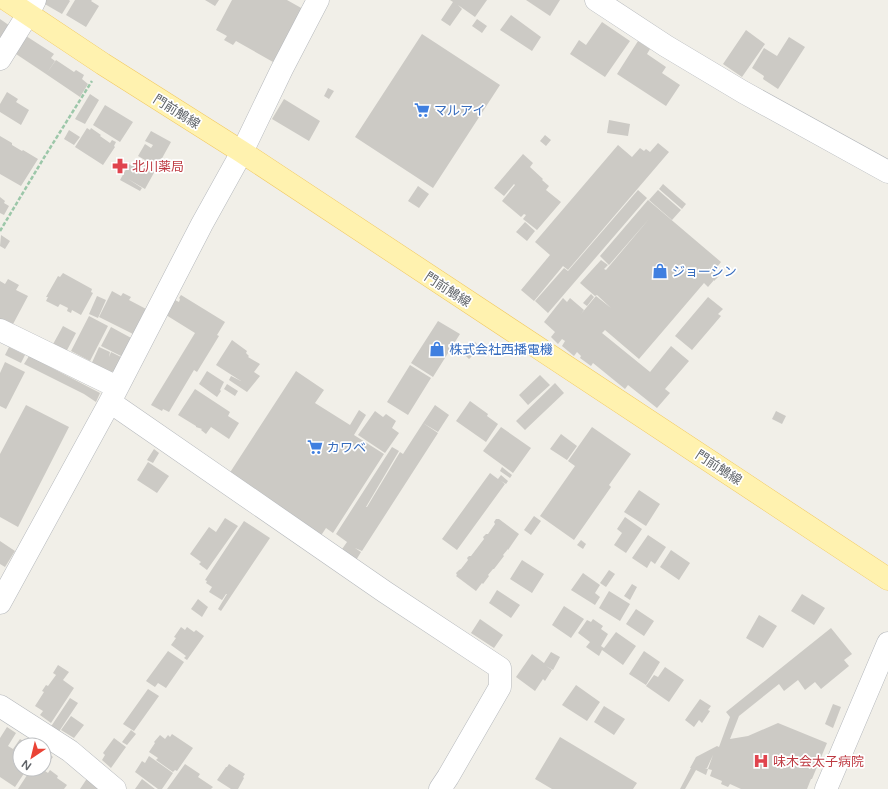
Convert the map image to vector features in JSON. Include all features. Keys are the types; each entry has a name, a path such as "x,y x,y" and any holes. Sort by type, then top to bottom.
{"main road":[{"name":"門前鵤線","path":"7,0 32,7 103,64 242,152 888,579"}],"street":[{"path":"0,603 113,394 202,224 242,152 282,69 318,0"},
{"path":"596,0 666,46 743,92 888,172"},
{"path":"0,59 32,7"},
{"path":"0,330 113,394 378,587 500,668 500,687 440,789"},
{"path":"826,789 888,643"},
{"path":"0,706 70,751 115,789"}],"path":[{"path":"0,231 103,64"}],"building":[{"path":"45,0 70,1 62,14 43,3"},
{"path":"75,0 92,0 91,1 99,6 86,27 66,15"},
{"path":"205,0 219,0 215,6"},
{"path":"232,0 287,0 303,9 273,62 236,41 233,45 224,40 227,36 216,30"},
{"path":"450,0 487,0 475,17 458,5 462,9 450,26 441,20 453,2"},
{"path":"526,0 560,0 550,16"},
{"path":"511,15 541,37 532,51 500,30"},
{"path":"0,19 13,28 0,47"},
{"path":"477,19 487,26 482,33 472,26"},
{"path":"602,22 630,41 605,77 570,54 579,40 586,45"},
{"path":"746,30 765,44 742,77 723,64"},
{"path":"422,34 500,85 433,188 355,137"},
{"path":"26,36 54,54 51,58 55,61 46,74 13,52"},
{"path":"789,37 805,47 778,89 763,79 764,76 752,68 764,48 777,56"},
{"path":"638,41 650,49 647,54 666,67 662,73 680,85 666,106 617,74"},
{"path":"56,60 74,72 76,70 84,75 82,79 88,84 80,97 46,74"},
{"path":"328,88 334,91 329,99 324,96"},
{"path":"7,92 18,99 16,102 29,110 21,125 0,112 0,104"},
{"path":"90,94 99,100 85,124 75,119"},
{"path":"284,99 320,121 309,141 272,119"},
{"path":"105,105 133,122 120,142 93,125"},
{"path":"609,120 630,124 628,136 607,133"},
{"path":"87,128 90,130 91,128 110,143 112,140 116,142 115,147 103,165 75,147"},
{"path":"69,130 80,137 74,145 64,139"},
{"path":"151,131 171,142 145,189 128,179 142,188 140,191 120,180 129,164 132,166 137,159 143,163 145,160 138,156 145,144 151,148 153,145 145,141"},
{"path":"545,135 551,140 546,146 540,141"},
{"path":"0,136 12,143 12,145 38,159 21,186 0,174"},
{"path":"658,143 669,152 568,270 563,266 534,301 521,290 550,255 535,242 618,145 632,157 640,148 644,151 646,149 650,152"},
{"path":"523,154 533,163 530,167 549,186 546,190 561,202 537,230 523,219 526,215 524,214 521,217 502,201 515,185 514,184 504,196 494,188"},
{"path":"663,184 686,204 682,209 659,189"},
{"path":"418,186 429,194 419,208 408,201"},
{"path":"638,190 647,198 548,313 535,301 564,268 568,271"},
{"path":"658,190 681,210 672,220 649,200"},
{"path":"0,197 5,201 4,203 9,206 4,215 0,213"},
{"path":"648,200 721,262 714,271 719,276 708,287 704,283 639,359 605,330 602,333 650,372 671,346 689,361 665,389 670,393 657,408 628,385 625,389 593,363 591,366 580,358 581,356 577,352 574,356 562,346 565,341 562,339 558,344 551,337 555,332 544,322 563,298 567,302 570,298 584,310 581,314 596,296 611,308 597,295 595,296 580,283 601,260 608,265 604,269 606,270 649,219 609,265 600,256"},
{"path":"525,222 535,231 527,241 516,232"},
{"path":"1,235 10,241 5,249 0,246"},
{"path":"63,273 92,289 91,292 93,293 81,315 72,310 71,313 67,311 68,308 60,304 58,307 46,301 48,297 46,297 58,276 60,277"},
{"path":"8,279 19,285 16,290 28,296 12,326 0,325 0,281 5,284"},
{"path":"112,291 121,296 123,293 131,297 129,300 148,310 135,335 99,317"},
{"path":"591,294 594,297 587,306 583,303"},
{"path":"181,295 225,322 217,335 219,336 197,372 194,370 169,412 163,409 162,411 151,405 195,333 166,315 175,300 179,302"},
{"path":"97,296 106,300 98,318 89,314"},
{"path":"708,297 723,309 718,314 721,316 692,350 675,336"},
{"path":"89,316 108,326 90,361 71,351"},
{"path":"438,321 460,334 433,377 411,363"},
{"path":"63,326 76,333 65,354 52,346"},
{"path":"111,327 133,339 123,357 101,346"},
{"path":"232,340 247,351 246,353 249,356 248,357 260,364 254,372 260,376 247,392 229,380 231,376 241,381 216,365"},
{"path":"475,342 481,348 469,359 463,353"},
{"path":"9,347 25,355 21,363 5,355"},
{"path":"99,347 110,352 109,357 111,352 121,357 115,371 105,374 90,367"},
{"path":"29,356 100,393 96,402 84,394 24,364"},
{"path":"5,362 25,372 6,409 0,406 0,373"},
{"path":"410,365 431,378 408,415 387,402"},
{"path":"207,371 224,382 217,397 199,384"},
{"path":"296,371 324,390 315,403 350,425 359,410 366,415 354,435 384,454 333,533 326,528 320,537 229,474"},
{"path":"540,375 550,385 528,405 519,395"},
{"path":"555,383 564,393 525,430 516,421"},
{"path":"227,384 238,391 235,396 224,389"},
{"path":"195,389 230,412 228,416 239,423 229,439 211,427 206,434 201,430 202,429 196,427 178,415"},
{"path":"470,401 488,414 487,416 498,424 486,442 456,421"},
{"path":"26,405 69,427 18,527 0,517 0,454"},
{"path":"435,405 449,415 438,432 423,423"},
{"path":"375,411 383,417 386,414 396,421 392,428 399,433 385,453 358,435"},
{"path":"776,411 786,416 782,424 772,419"},
{"path":"423,423 438,433 362,551 355,548 361,552 355,562 340,552 347,542 336,534 392,447 399,451 366,507 400,452 403,454"},
{"path":"501,427 531,448 513,473 483,451"},
{"path":"592,427 631,454 609,485 611,487 574,540 540,516 575,466 568,461"},
{"path":"561,434 577,446 567,460 550,449"},
{"path":"154,449 159,453 153,463 147,460"},
{"path":"148,462 169,476 157,493 137,480"},
{"path":"502,467 512,475 510,478 500,471"},
{"path":"490,473 498,479 501,475 508,481 506,484 501,481 505,484 457,550 442,539"},
{"path":"639,490 660,504 646,526 624,512"},
{"path":"534,516 541,521 531,535 524,530"},
{"path":"625,517 642,529 626,553 614,545 622,533 617,529"},
{"path":"225,518 238,526 207,570 199,564 201,562 190,554 209,527 216,532"},
{"path":"496,519 499,519 519,534 503,555 504,556 488,575 489,576 483,584 482,583 476,591 456,576 456,573 461,569 468,560 467,558 471,556 484,539 483,537 488,534 495,524 494,522"},
{"path":"244,521 270,538 221,611 218,609 227,594 222,600 209,592 212,587 206,583 207,581 205,580"},
{"path":"648,535 666,547 655,564 651,561 647,568 632,558"},
{"path":"581,540 586,544 583,549 577,545"},
{"path":"0,541 15,551 5,567 0,564"},
{"path":"671,550 690,563 679,580 660,567"},
{"path":"522,560 544,574 532,593 510,579"},
{"path":"609,570 615,574 606,587 600,583"},
{"path":"583,573 600,585 595,593 600,597 595,605 571,590"},
{"path":"632,584 637,587 630,600 624,596"},
{"path":"497,590 520,605 511,618 489,603"},
{"path":"609,591 630,604 620,621 599,608"},
{"path":"802,594 825,608 814,625 791,611"},
{"path":"198,599 208,607 202,617 191,609"},
{"path":"564,606 584,619 571,638 552,625"},
{"path":"636,609 654,621 644,636 626,624"},
{"path":"759,615 777,626 763,648 746,638"},
{"path":"480,619 503,635 494,648 471,633"},
{"path":"593,619 603,626 601,629 608,634 601,646 604,648 616,632 636,646 623,665 602,650 599,656 586,647 590,642 578,633 587,620 591,622"},
{"path":"181,627 185,630 187,627 194,632 196,630 204,636 187,660 184,658 186,656 171,645 176,638 174,637"},
{"path":"831,628 852,654 844,660 849,666 821,689 815,682 805,690 798,680 784,691 779,684 739,716 730,739 748,736 778,723 827,743 807,789 741,789 730,784 728,787 721,784 722,781 710,776 712,770 708,769 706,775 696,770 685,789 680,789 696,757 717,746 719,747 730,717 726,712","holes":["713,755 708,769 705,768 707,768"]},
{"path":"168,651 184,662 166,688 158,683 155,687 146,681"},
{"path":"644,651 660,662 646,685 629,674"},
{"path":"551,652 560,657 553,670 546,666 552,670 545,681 543,679 535,691 516,677 532,654 544,663"},
{"path":"58,665 69,672 63,680 74,688 51,723 40,715 43,711 35,706 44,692 42,691 46,685 48,686 56,675 53,673"},
{"path":"665,667 684,680 669,702 646,686 654,675 658,677"},
{"path":"576,685 600,702 587,721 562,705"},
{"path":"148,689 159,696 134,731 123,724"},
{"path":"70,698 78,703 58,733 50,728"},
{"path":"700,699 711,706 708,710 710,711 702,723 699,720 694,727 685,720"},
{"path":"833,704 841,707 833,728 825,724"},
{"path":"604,706 625,719 614,735 594,722"},
{"path":"71,716 84,725 74,738 61,730"},
{"path":"7,727 16,733 12,737 8,746 12,748 12,777 22,777 15,787 0,777 0,738"},
{"path":"131,730 136,734 127,745 122,742"},
{"path":"172,734 193,748 177,771 175,770 173,772 156,760 158,758 149,752 155,743 154,742 160,735 165,739 168,735 170,737"},
{"path":"560,737 637,783 633,789 552,789 535,779"},
{"path":"114,738 126,747 111,768 102,760 105,755 103,753"},
{"path":"149,756 173,773 162,789 158,789 135,772 142,761 145,763"},
{"path":"185,764 200,774 198,777 213,787 211,789 167,789"},
{"path":"229,764 245,774 238,789 231,789 217,780"},
{"path":"52,772 58,776 57,778 67,785 64,789 18,789 26,777 52,777"},
{"path":"90,774 103,789 80,789"},
{"path":"142,779 155,789 135,789"}],"place":[{"name":"マルアイ","path":"422,110"},
{"name":"北川薬局","path":"120,166"},
{"name":"ジョーシン","path":"660,271"},
{"name":"株式会社西播電機","path":"437,349"},
{"name":"カワベ","path":"315,447"},
{"name":"味木会太子病院","path":"761,761"}]}
